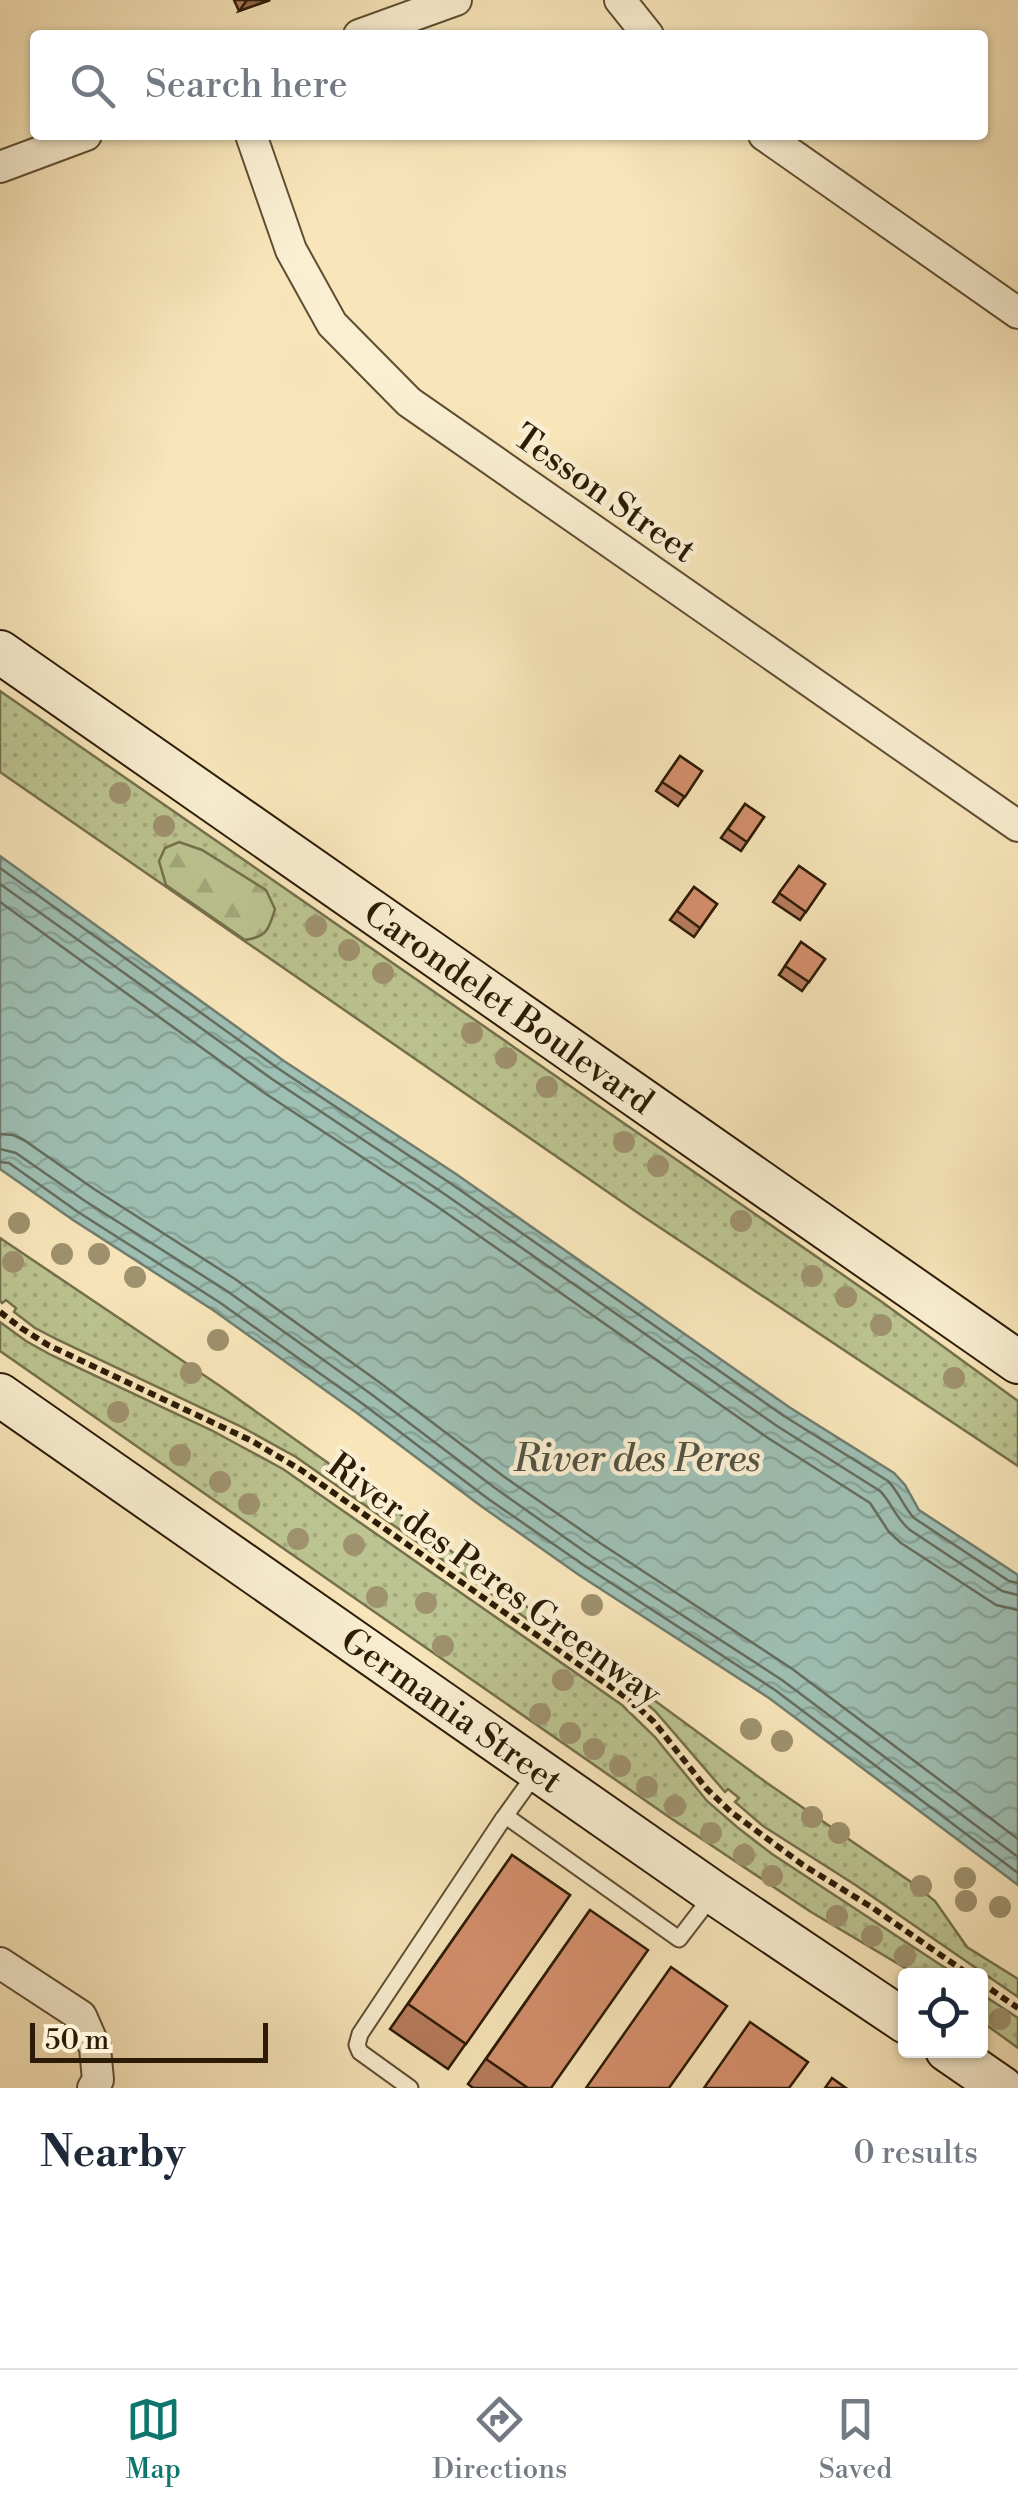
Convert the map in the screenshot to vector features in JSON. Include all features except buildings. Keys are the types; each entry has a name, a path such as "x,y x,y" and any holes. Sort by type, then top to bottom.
{"main road":[{"name":"Carondelet Boulevard","path":"0,652 1018,1362"},
{"name":"Germania Street","path":"0,1395 714,1893 898,2017"},
{"path":"959,2058 1002,2088"}],"street":[{"path":"374,30 456,0"},
{"path":"620,0 644,30"},
{"path":"0,167 73,140"},
{"name":"Tesson Street","path":"253,140 292,250 332,324 409,402 1018,826"},
{"path":"771,140 1018,314"},
{"path":"0,1964 81,2016 95,2048 98,2080 93,2088"}],"lane":[{"path":"410,2088 360,2052 360,2034 538,1770"},
{"path":"503,1819 510,1819 679,1938 714,1893"}],"path":[{"name":"River des Peres Greenway","path":"0,1312 48,1345 252,1441 301,1470 631,1701 654,1722 706,1788 731,1812 959,1968"},
{"path":"988,1987 1018,2008"}],"green space":[{"path":"0,691 882,1302 1018,1401 1018,1466 641,1215 0,772"},
{"path":"179,842 202,850 266,890 275,909 263,934 245,940 166,885 159,861 165,848"},
{"path":"0,1238 220,1386 767,1783 911,1882 935,1901 967,1947 1018,1979 1018,1997 988,1976 988,1968 976,1968 763,1826 735,1802 739,1798 728,1789 725,1792 640,1698 296,1457 35,1328 14,1312 16,1308 6,1300 0,1301"},
{"path":"0,1322 51,1355 211,1430 283,1469 622,1705 655,1737 707,1801 737,1827 945,1968 905,1968 811,1912 0,1351"},
{"path":"988,1998 1018,2018 1018,2048 988,2026"}],"water":[{"name":"River des Peres","path":"0,856 284,1061 456,1174 789,1407 894,1473 919,1510 1018,1575 1018,1885 769,1698 579,1575 213,1310 0,1169"}]}
